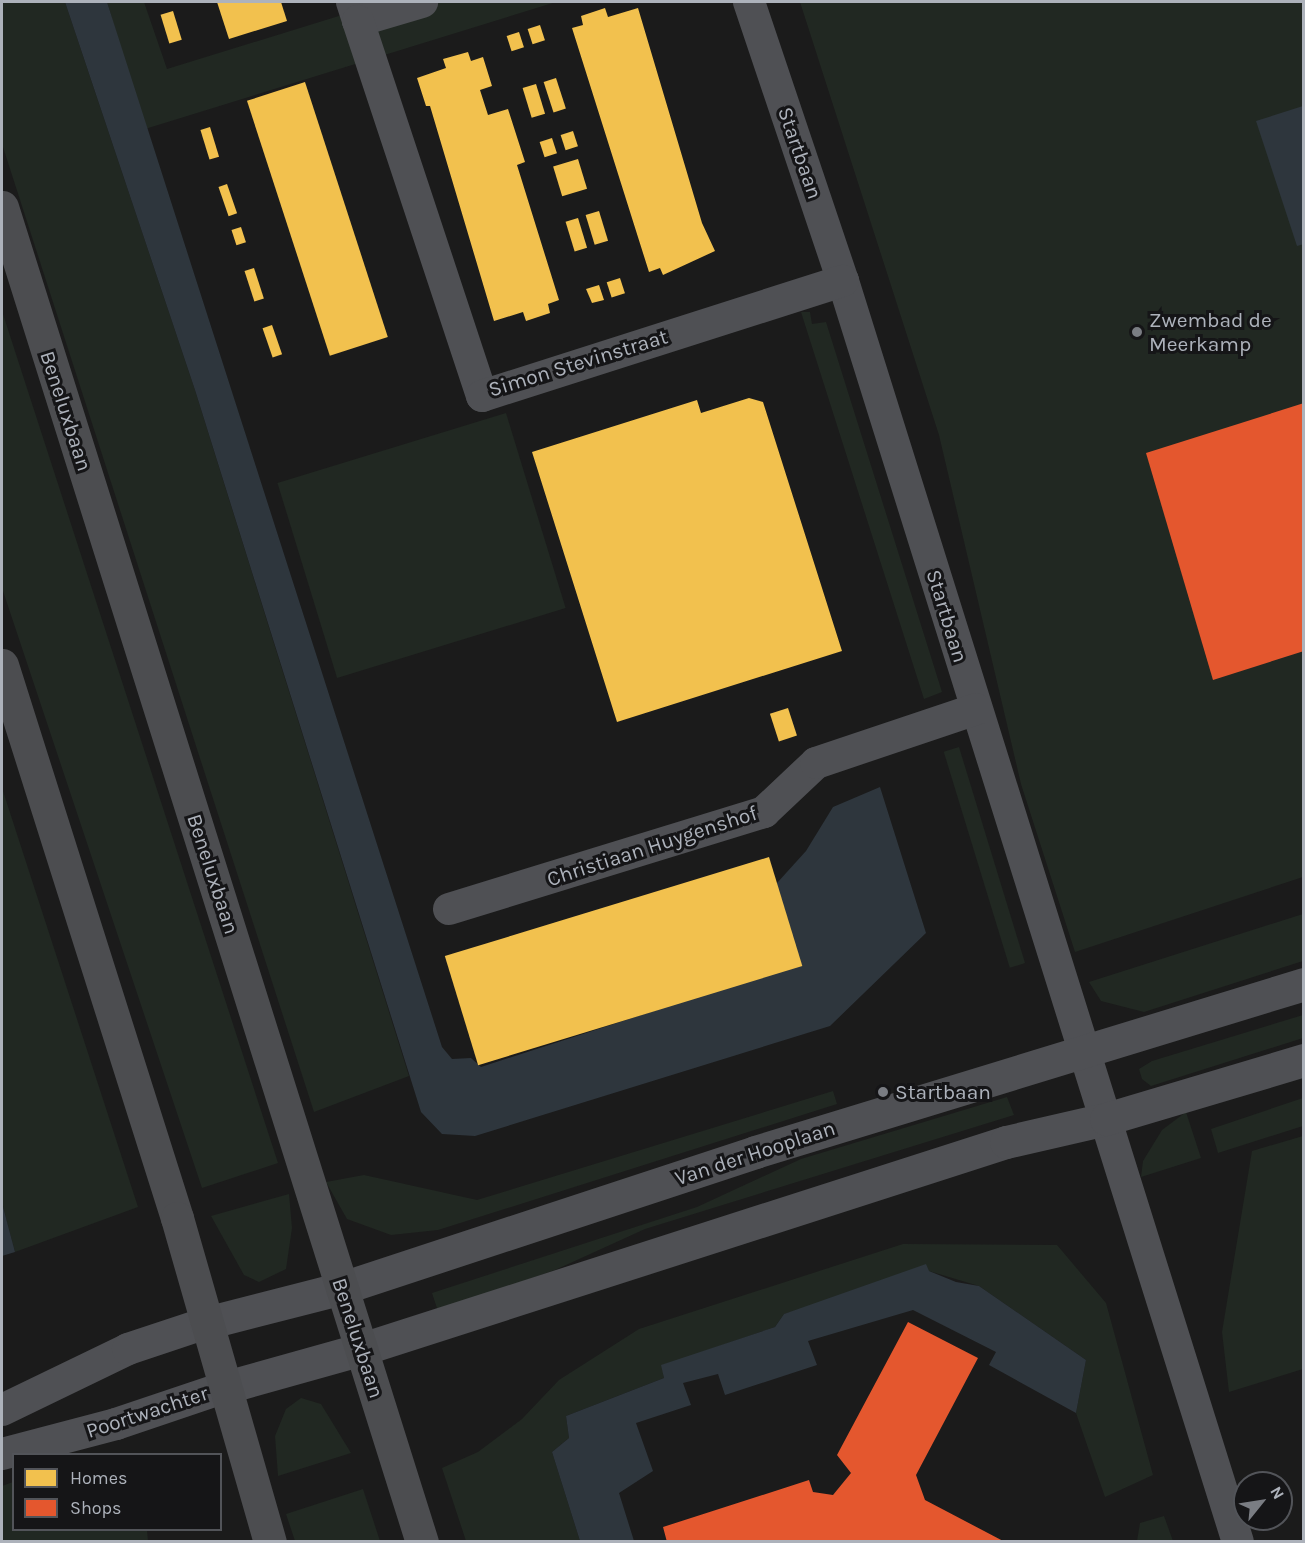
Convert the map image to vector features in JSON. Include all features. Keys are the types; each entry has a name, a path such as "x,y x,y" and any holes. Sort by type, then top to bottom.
{"main road":[{"name":"Beneluxbaan","path":"2,207 422,1542"},
{"path":"2,665 206,1323 223,1388 270,1542"}],"street":[{"path":"355,11 422,2"},
{"name":"Startbaan","path":"749,2 843,281 1238,1542"},
{"name":"Simon Stevinstraat","path":"355,11 482,396 843,281"},
{"name":"Christiaan Huygenshof","path":"449,909 764,812 816,763 976,709"},
{"name":"Van der Hooplaan","path":"206,1323 342,1288 755,1152 1085,1053 1304,984"},
{"path":"223,1388 362,1349 1006,1142 1106,1119 1304,1060"},
{"path":"2,1410 128,1348 206,1323"},
{"name":"Poortwachter","path":"2,1454 116,1424 223,1388"}],"shaded area":[{"path":"2,2 65,2 195,390 409,1076 314,1112 2,144"},
{"path":"65,2 107,2 442,1047 452,1059 471,1058 481,1067 765,975 777,883 806,851 833,807 880,787 926,933 830,1026 475,1136 442,1134 421,1112 195,390"},
{"path":"107,2 144,2 167,69 384,2 556,2 145,129"},
{"name":"Zwembad de Meerkamp","path":"800,2 1303,2 1303,877 1075,952 1021,784 939,435"},
{"path":"1303,106 1304,244 1297,246 1256,121"},
{"path":"2,311 278,1163 202,1188 2,588"},
{"path":"801,312 810,312 812,324 826,322 942,692 924,699"},
{"path":"506,413 566,608 337,678 277,483"},
{"path":"959,747 1025,963 1010,968 944,752"},
{"path":"2,788 138,1207 15,1252 2,1203"},
{"path":"1303,914 1303,961 1144,1012 1101,1001 1089,982"},
{"path":"1303,1015 1303,1038 1151,1086 1142,1079 1139,1069 1152,1061"},
{"path":"833,1091 837,1104 438,1230 391,1235 347,1219 326,1182 364,1175 477,1200"},
{"path":"1007,1097 1014,1115 645,1229 555,1270 438,1311 432,1293 697,1207 801,1159"},
{"path":"1303,1098 1303,1126 1218,1153 1211,1129"},
{"path":"1186,1112 1201,1158 1141,1177 1143,1161 1162,1130"},
{"path":"1303,1136 1303,1369 1229,1392 1222,1332 1252,1151"},
{"path":"289,1194 292,1228 286,1269 259,1282 244,1275 211,1216"},
{"path":"2,1203 15,1252 2,1256"},
{"path":"903,1244 1057,1245 1106,1303 1153,1475 1105,1497 1076,1413 1086,1360 979,1286 929,1271 784,1314 775,1327 662,1366 664,1378 566,1416 569,1438 552,1452 580,1541 466,1541 442,1468 478,1452 522,1419 559,1380 639,1329"},
{"path":"926,1264 929,1271 956,1282 979,1286 1086,1360 1076,1413 989,1365 996,1352 913,1310 808,1341 817,1365 725,1395 718,1374 683,1383 691,1405 636,1423 653,1471 619,1493 634,1541 580,1541 552,1452 569,1438 566,1416 664,1378 661,1365 775,1327 784,1314"},
{"path":"301,1398 321,1404 351,1453 278,1476 275,1436 286,1409"},
{"path":"12,1482 12,1531 147,1531 148,1541 2,1541 2,1486"},
{"path":"363,1489 380,1541 295,1541 286,1514"},
{"path":"1164,1516 1173,1541 1137,1541 1140,1523"}],"building: Homes":[{"path":"217,2 281,2 287,21 229,39"},
{"path":"605,8 608,17 638,8 702,223 715,251 663,275 660,268 649,272 572,28 583,25 581,16"},
{"path":"173,11 182,40 169,43 161,15"},
{"path":"540,25 545,40 533,44 528,29"},
{"path":"519,32 524,47 512,51 507,36"},
{"path":"468,52 471,61 483,57 492,86 480,90 488,115 508,109 525,162 517,165 559,300 548,304 550,313 526,321 523,312 494,321 430,106 426,106 417,78 446,68 443,59"},
{"path":"556,78 566,108 554,112 544,82"},
{"path":"305,82 388,337 330,356 247,101"},
{"path":"536,84 545,114 532,118 523,88"},
{"path":"210,127 219,157 210,160 200,130"},
{"path":"573,131 578,146 566,150 561,135"},
{"path":"552,138 557,153 545,157 540,142"},
{"path":"578,159 587,189 562,196 553,167"},
{"path":"227,184 237,213 229,216 218,187"},
{"path":"599,211 608,241 595,245 586,215"},
{"path":"578,218 587,248 575,251 566,222"},
{"path":"241,227 246,242 236,245 231,230"},
{"path":"254,268 264,298 254,302 244,271"},
{"path":"620,278 625,293 612,298 607,282"},
{"path":"599,285 604,300 592,303 586,289"},
{"path":"272,325 282,354 273,358 263,328"},
{"path":"749,398 763,402 842,651 617,722 532,452 697,400 701,413"},
{"path":"788,708 797,736 779,741 770,714"},
{"path":"769,857 802,966 478,1065 445,956"}],"building: Shops":[{"path":"1304,403 1304,651 1213,680 1146,453"},
{"path":"908,1322 978,1358 916,1475 925,1500 1005,1542 667,1542 663,1527 809,1480 813,1492 833,1495 851,1473 837,1455"}],"place":[{"name":"Zwembad de Meerkamp","path":"1137,332"},
{"name":"Startbaan","path":"883,1092"}]}
